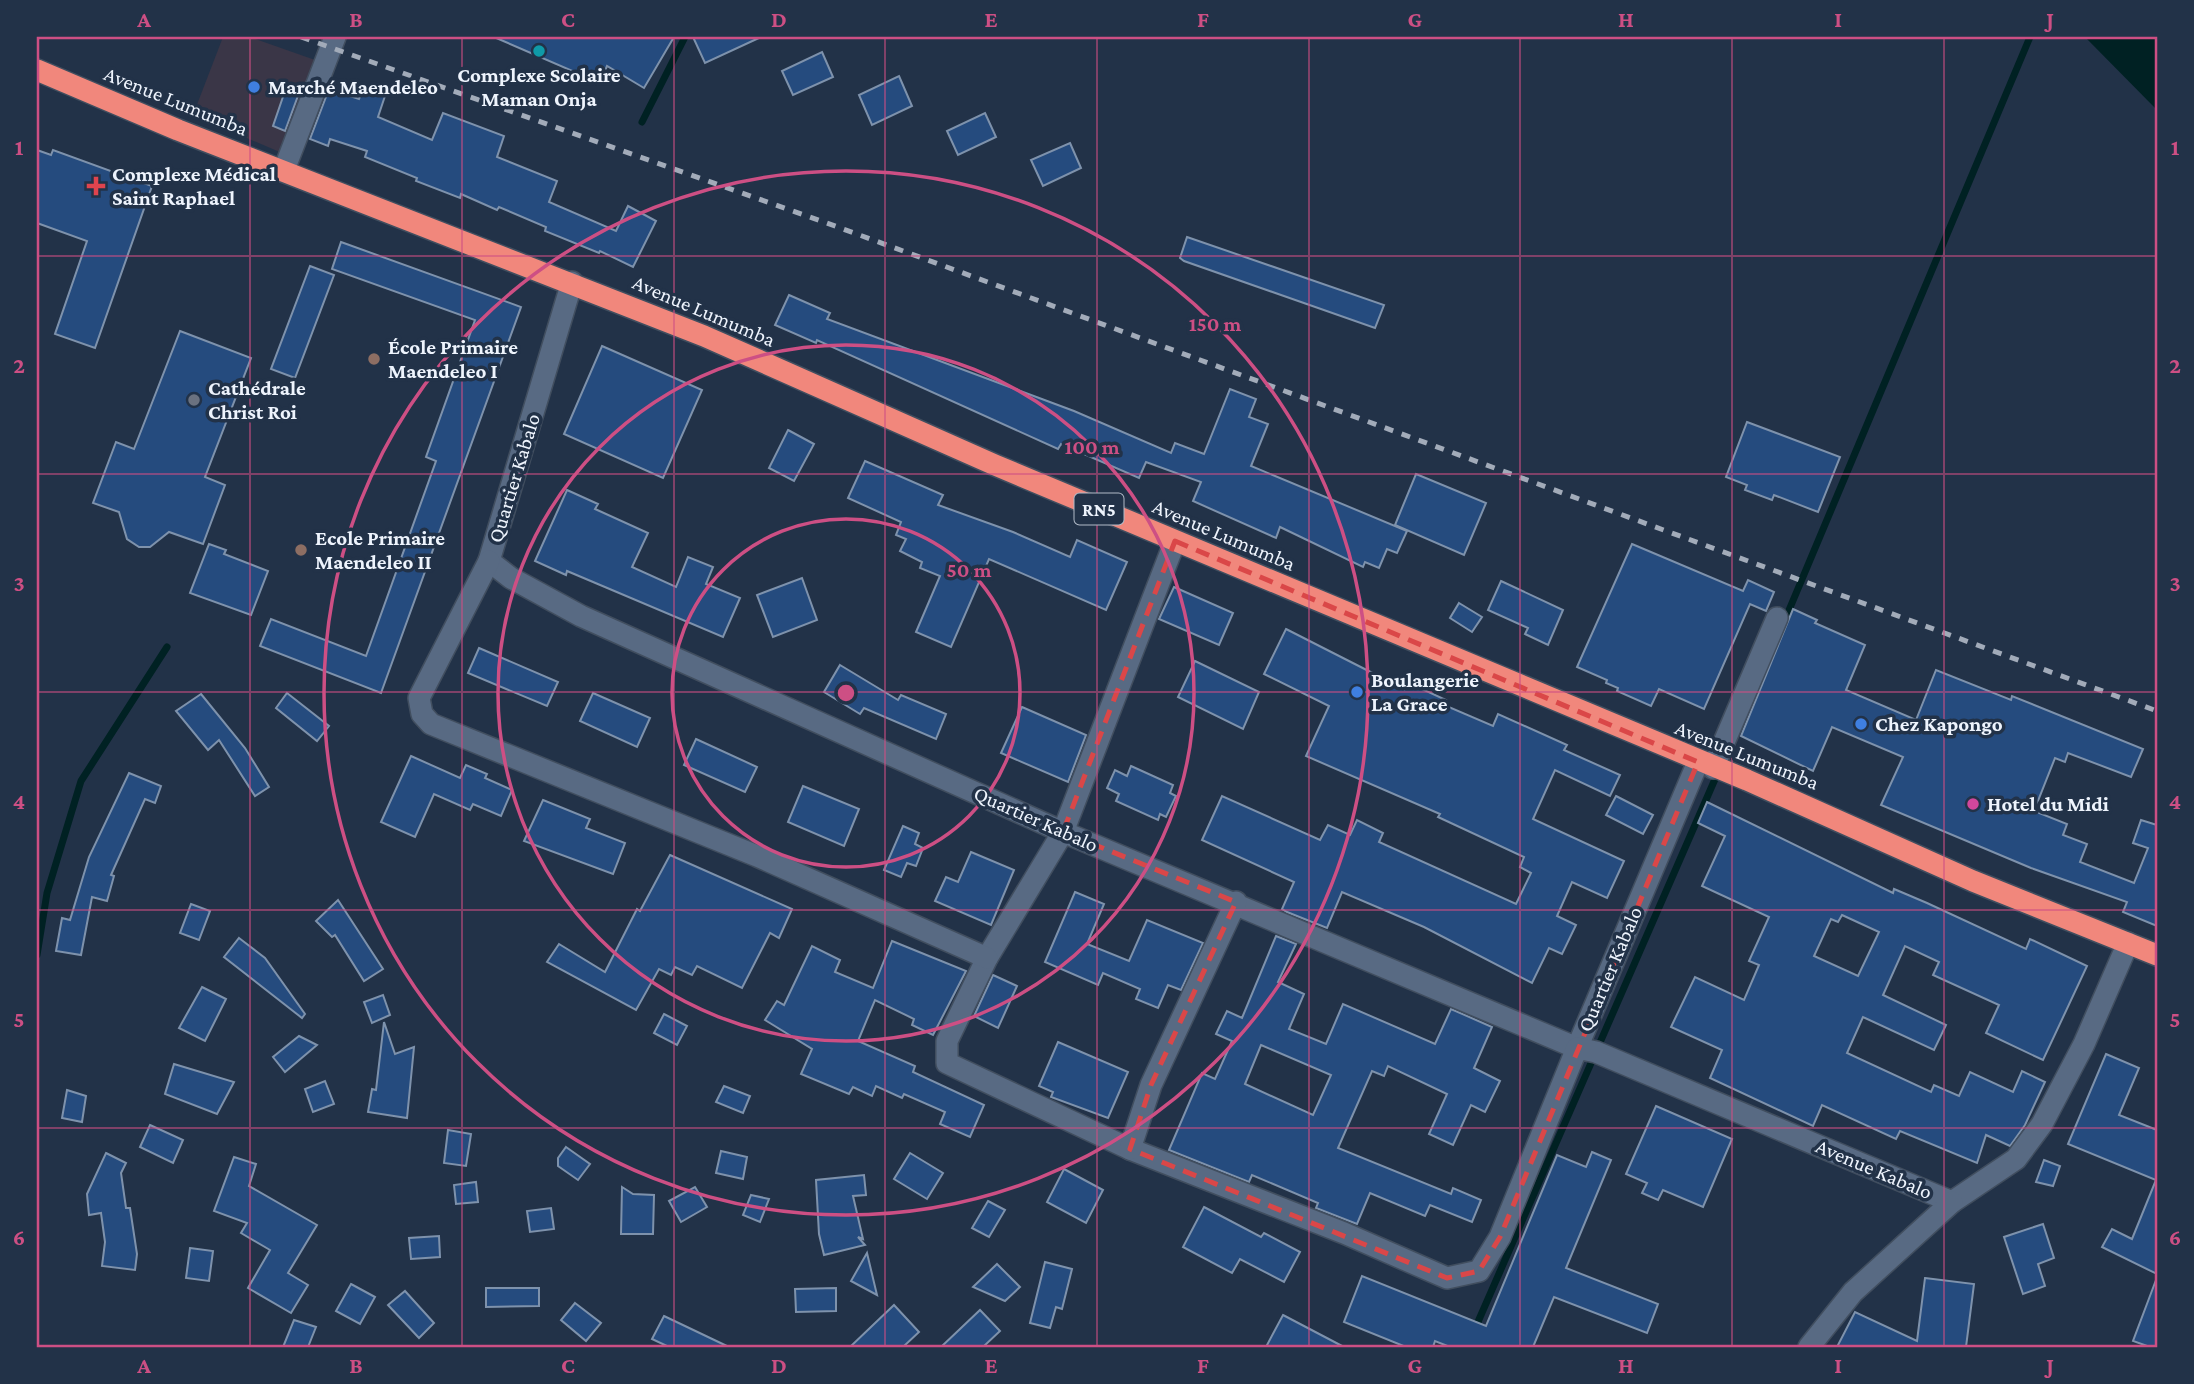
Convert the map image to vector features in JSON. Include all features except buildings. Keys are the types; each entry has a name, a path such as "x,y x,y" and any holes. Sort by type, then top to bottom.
{"highway":[{"name":"Avenue Lumumba","path":"37,70 704,336 1175,541 1973,881 2157,955"}],"street":[{"path":"284,170 335,37"},
{"name":"Quartier Kabalo","path":"572,282 489,561 511,578 581,616 1063,832 1236,902 1577,1048 1705,765 1777,618"},
{"path":"1175,541 1063,832 987,958 947,1041 947,1063 1130,1149 1344,1233 1447,1278 1479,1271 1500,1237 1577,1048"},
{"path":"489,561 419,698 422,714 431,724 757,856 987,958"},
{"path":"1130,1149 1151,1085 1236,902"},
{"name":"Avenue Kabalo","path":"1577,1048 1596,1052 1952,1202 2016,1159 2042,1124 2084,1044 2128,943"},
{"path":"1809,1347 1853,1292 1952,1202"}],"highlighted area":[{"path":"1175,541 1698,762 1500,1237 1479,1271 1447,1278 1130,1149 1151,1085 1236,902 1063,832"}],"shaded area":[{"name":"Marché Maendeleo","path":"223,37 250,37 315,60 282,153 193,115"},
{"path":"2085,37 2157,37 2157,110"}],"waterway":[{"path":"642,122 685,37"},
{"path":"1784,622 2030,37"},
{"path":"37,955 47,893 81,781 167,647"},
{"path":"1467,1347 1719,770"}],"railway":[{"path":"301,37 824,222 2157,711"}],"place":[{"name":"Complexe Scolaire Maman Onja","path":"539,51"},
{"name":"Marché Maendeleo","path":"254,87"},
{"name":"Complexe Médical Saint Raphael","path":"96,186"},
{"name":"École Primaire Maendeleo I","path":"374,359"},
{"name":"Cathédrale Christ Roi","path":"194,400"},
{"name":"Ecole Primaire Maendeleo II","path":"301,550"},
{"name":"Boulangerie La Grace","path":"1357,692"},
{"name":"Chez Kapongo","path":"1861,724"},
{"name":"Hotel du Midi","path":"1973,804"}]}
